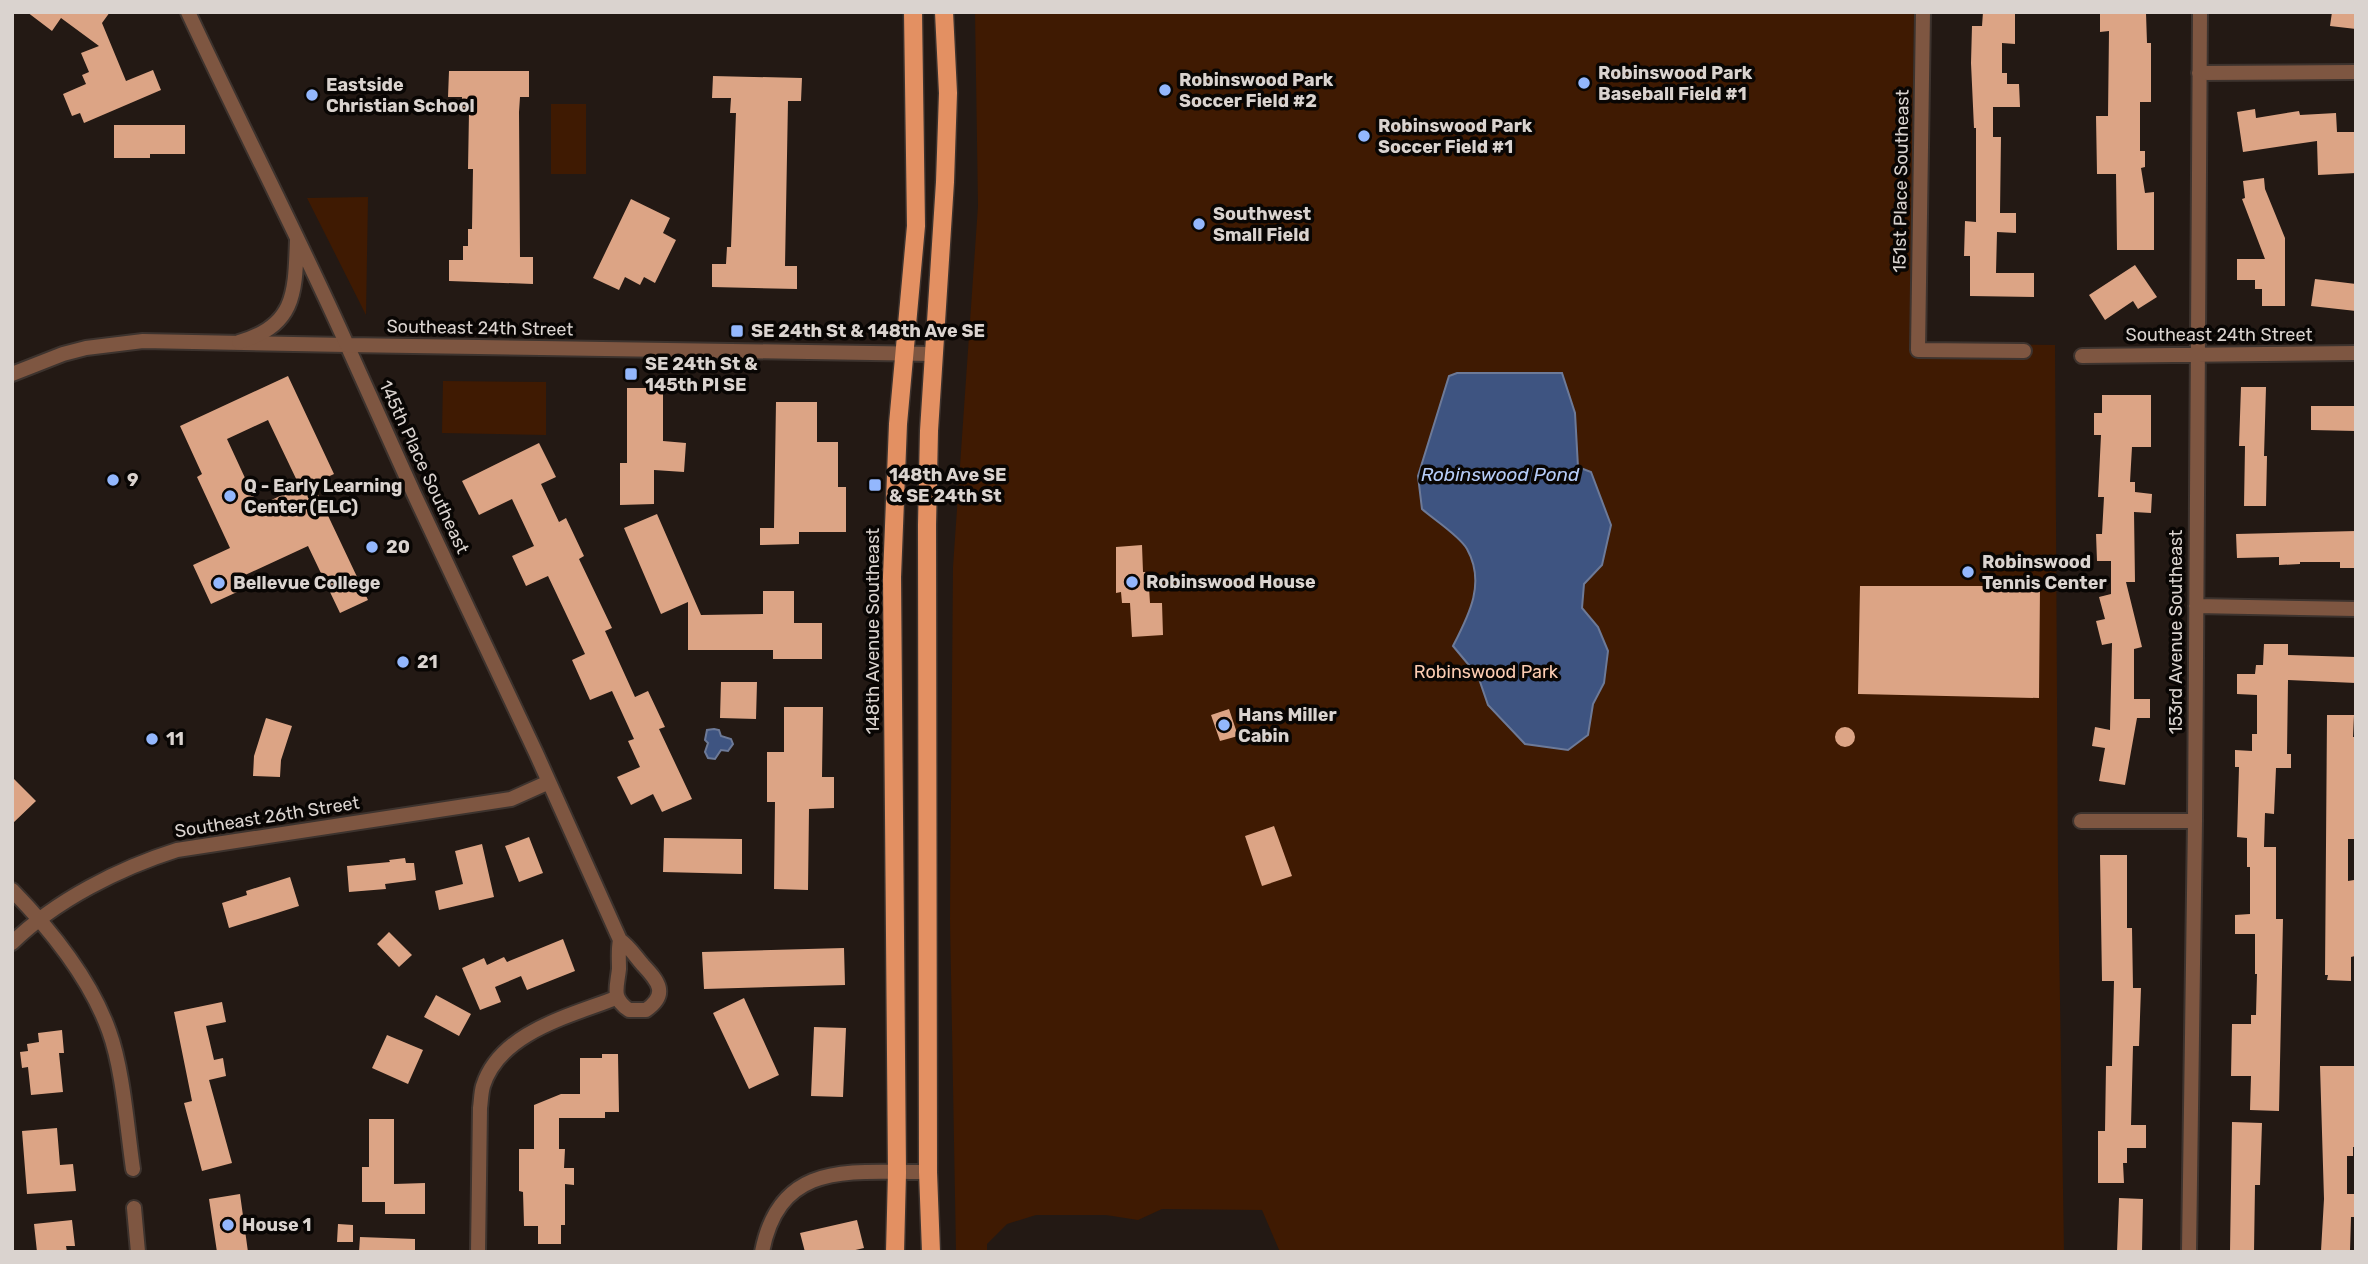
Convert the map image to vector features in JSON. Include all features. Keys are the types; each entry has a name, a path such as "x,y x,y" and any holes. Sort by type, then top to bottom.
{"main road":[{"name":"148th Avenue Southeast","path":"895,1252 897,1172 892,577 898,425 916,226 913,12"},
{"path":"931,1252 928,1172 926,611 929,431 948,93 944,12"}],"street":[{"name":"145th Place Southeast","path":"188,12 264,173 297,236 620,940"},
{"name":"151st Place Southeast","path":"1923,12 1917,350 2024,351"},
{"name":"153rd Avenue Southeast","path":"2189,1252 2195,821 2200,12"},
{"path":"2199,72 2356,72"},
{"path":"239,342 259,337 286,312 294,293 297,236"},
{"name":"Southeast 24th Street","path":"12,374 63,354 113,344 170,341 933,354"},
{"name":"Southeast 24th Street","path":"2082,356 2356,354"},
{"path":"2196,606 2356,609"},
{"name":"Southeast 26th Street","path":"12,943 40,919 102,881 142,861 177,850 511,799 549,782"},
{"path":"2081,821 2195,821"},
{"path":"12,890 40,919 86,983 110,1032 133,1169"},
{"path":"620,940 653,974 660,989 653,1005 637,1012 629,1010 617,998 615,990 620,940"},
{"path":"478,1252 480,1108 482,1087 489,1072 515,1043 538,1029 617,998"},
{"path":"762,1252 772,1218 783,1199 811,1181 830,1175 928,1172"},
{"path":"134,1209 138,1252"}],"green space":[{"name":"Robinswood Park","path":"975,12 1914,12 1911,344 2055,345 2058,873 2064,1252 1280,1252 1262,1210 1162,1209 1138,1220 1106,1215 1036,1215 1007,1224 987,1244 987,1252 956,1252 950,919 953,567 978,206"},
{"path":"551,104 586,104 586,174 551,174"},
{"path":"368,197 366,315 307,198"},
{"path":"443,381 546,382 546,435 442,433"}],"water":[{"name":"Robinswood Pond","path":"1457,373 1562,373 1575,413 1578,467 1591,472 1611,525 1602,565 1584,584 1582,608 1598,627 1608,651 1604,683 1593,704 1588,735 1568,750 1525,744 1488,705 1478,676 1453,646 1473,599 1473,562 1459,539 1422,509 1418,476 1449,376"},
{"path":"707,730 719,730 721,736 731,739 733,744 728,751 721,750 715,759 708,758 705,752 708,743 705,740"}],"building":[{"path":"27,12 110,12 102,23 126,81 153,70 161,90 84,123 80,113 72,116 63,94 86,84 82,75 89,72 81,53 99,46 61,18 52,31"},
{"path":"1983,12 2015,12 2015,44 2002,43 2002,73 2007,73 2007,84 2019,84 2020,107 1993,107 1993,137 2001,137 2000,213 2016,213 2016,233 1997,232 1996,273 2034,273 2034,297 1970,296 1970,256 1964,256 1965,221 1976,222 1972,26 1982,26"},
{"path":"2100,12 2146,13 2147,43 2151,43 2151,102 2140,102 2140,151 2145,151 2145,167 2141,168 2145,193 2154,192 2154,250 2117,250 2116,174 2097,174 2096,116 2108,116 2109,31 2100,32"},
{"path":"2332,12 2356,12 2356,29 2330,26"},
{"path":"449,71 529,71 529,97 520,97 519,112 520,257 533,257 533,284 449,281 449,260 463,260 463,246 468,246 468,229 472,229 473,169 468,169 469,112 461,112 462,97 448,97"},
{"path":"713,76 802,78 801,101 788,101 785,266 797,266 797,289 712,287 712,264 726,264 727,247 731,247 736,113 730,113 731,98 712,98"},
{"path":"2255,109 2256,118 2299,111 2300,115 2336,113 2337,132 2356,132 2356,173 2318,175 2317,141 2243,152 2237,112"},
{"path":"114,125 185,125 185,154 114,158"},
{"path":"2264,178 2265,189 2285,238 2285,306 2262,306 2262,289 2255,289 2255,280 2237,280 2237,259 2265,259 2242,199 2245,198 2243,181"},
{"path":"631,199 670,218 663,233 676,240 655,283 644,277 640,285 625,277 619,290 593,278"},
{"path":"2135,265 2157,297 2138,309 2133,301 2105,320 2089,295"},
{"path":"2315,279 2356,284 2356,311 2311,306"},
{"name":"Q - Early Learning Center (ELC)","path":"288,376 334,474 313,484 368,600 340,613 308,546 243,576 248,587 211,604 193,565 230,548 197,477 202,474 180,426","holes":["268,420 300,487 258,506 227,439"]},
{"path":"2241,387 2266,387 2266,506 2244,506 2245,446 2239,446"},
{"path":"627,388 663,388 663,441 686,443 684,472 654,470 654,504 620,505 620,463 627,463"},
{"path":"2102,395 2151,395 2151,447 2132,447 2130,482 2135,482 2135,492 2152,494 2151,513 2134,512 2135,582 2126,582 2142,647 2134,649 2134,699 2150,699 2150,718 2137,718 2125,785 2099,781 2105,748 2092,746 2095,727 2110,730 2112,643 2102,645 2096,621 2105,619 2099,597 2111,594 2111,561 2097,561 2096,534 2102,534 2104,497 2098,497 2101,435 2094,435 2094,413 2102,413"},
{"path":"776,402 817,402 817,442 838,442 838,487 846,487 846,532 799,532 799,544 760,545 760,528 774,528"},
{"path":"2311,406 2356,406 2356,431 2311,430"},
{"path":"539,443 556,477 541,484 559,522 566,518 584,556 579,559 612,628 605,631 635,697 648,691 665,727 659,729 692,799 662,812 653,794 631,805 617,777 640,767 628,741 634,739 612,691 590,700 572,660 585,654 548,576 526,586 512,556 534,546 512,499 479,515 462,481"},
{"path":"657,514 701,615 763,614 763,591 794,591 794,623 822,623 822,659 773,659 773,650 688,650 688,602 661,614 624,528"},
{"path":"2356,531 2356,568 2340,568 2340,562 2279,565 2279,557 2237,558 2236,534"},
{"name":"Robinswood House","path":"1142,545 1143,572 1148,572 1150,603 1162,603 1163,635 1132,637 1130,603 1122,603 1121,592 1116,593 1116,547"},
{"path":"1860,586 2040,586 2039,698 1858,694"},
{"path":"2264,644 2288,644 2288,655 2356,657 2356,683 2288,680 2287,754 2291,754 2291,768 2276,768 2274,814 2265,813 2264,847 2276,847 2276,919 2283,919 2279,1111 2250,1110 2251,1076 2231,1076 2232,1024 2251,1024 2251,1015 2256,1015 2257,974 2255,934 2235,934 2235,915 2250,914 2250,867 2247,867 2247,838 2237,837 2239,767 2235,767 2235,750 2252,751 2252,734 2257,734 2257,695 2237,694 2237,674 2255,674 2256,665 2263,665"},
{"path":"721,682 757,682 756,719 720,718"},
{"path":"784,707 823,707 822,777 834,777 834,808 809,809 808,890 774,889 775,802 767,802 767,752 784,752"},
{"name":"Hans Miller Cabin","path":"1229,709 1238,736 1220,741 1211,715"},
{"path":"2327,715 2354,715 2353,737 2356,737 2356,839 2348,839 2348,881 2354,880 2356,889 2355,956 2351,957 2351,981 2327,980 2328,975 2325,975"},
{"path":"266,718 292,726 281,760 280,777 253,776 254,756"},
{"path":"1845,727 1852,730 1855,737 1852,744 1845,747 1838,744 1835,737 1838,730"},
{"path":"12,777 36,801 12,824"},
{"path":"1274,826 1292,876 1262,886 1245,836"},
{"path":"529,837 543,873 519,882 505,846"},
{"path":"664,838 742,839 742,874 663,872"},
{"path":"482,844 494,897 439,910 435,891 463,884 455,851"},
{"path":"2100,855 2127,855 2127,928 2132,928 2133,988 2141,988 2139,1046 2133,1046 2131,1125 2146,1125 2146,1148 2127,1148 2127,1163 2123,1163 2124,1183 2098,1183 2098,1131 2105,1131 2106,1066 2112,1066 2114,981 2102,981"},
{"path":"405,858 406,863 414,863 416,880 385,884 386,889 349,892 347,866"},
{"path":"290,877 299,906 229,928 222,903 247,895 246,891"},
{"path":"389,932 412,955 399,967 377,944"},
{"path":"563,939 575,971 527,990 521,976 495,987 501,1002 480,1010 462,968 484,958 487,965 504,957 507,962"},
{"path":"844,948 845,985 704,989 702,952"},
{"path":"436,995 471,1014 459,1036 424,1017"},
{"path":"744,998 779,1075 749,1089 713,1013"},
{"path":"222,1002 226,1022 206,1026 214,1060 223,1058 226,1076 209,1080 232,1163 202,1171 184,1103 192,1101 174,1012"},
{"path":"814,1027 846,1028 843,1097 811,1096"},
{"path":"62,1030 64,1053 59,1053 63,1092 31,1095 28,1067 22,1068 20,1052 28,1051 27,1044 39,1042 38,1033"},
{"path":"387,1035 423,1050 408,1084 372,1068"},
{"path":"602,1054 618,1054 619,1112 605,1112 605,1118 559,1118 559,1149 565,1149 564,1168 574,1168 574,1185 565,1184 565,1225 561,1225 561,1244 538,1244 538,1226 524,1226 523,1192 519,1191 519,1149 534,1149 534,1105 561,1094 580,1094 580,1058 602,1058"},
{"path":"2320,1066 2356,1066 2356,1147 2353,1147 2353,1156 2347,1156 2347,1194 2356,1194 2356,1217 2351,1217 2350,1251 2321,1251 2324,1199"},
{"path":"369,1119 394,1119 394,1184 425,1183 425,1214 385,1214 385,1202 362,1202 362,1167 369,1167"},
{"path":"2232,1122 2262,1123 2260,1185 2255,1185 2254,1252 2230,1252"},
{"path":"57,1128 60,1165 73,1164 76,1191 27,1194 22,1131"},
{"name":"House 1","path":"240,1194 248,1252 217,1252 209,1199"},
{"path":"2119,1198 2143,1199 2142,1252 2117,1252"},
{"path":"72,1220 75,1246 66,1246 67,1252 37,1252 34,1224"},
{"path":"857,1220 864,1248 847,1252 805,1252 800,1233"},
{"path":"338,1224 353,1225 353,1242 337,1242"},
{"path":"360,1237 415,1239 415,1252 359,1252"}],"place":[{"name":"Robinswood Park Baseball Field #1","path":"1584,83"},
{"name":"Robinswood Park Soccer Field #2","path":"1165,90"},
{"name":"Eastside Christian School","path":"312,95"},
{"name":"Robinswood Park Soccer Field #1","path":"1364,136"},
{"name":"Southwest Small Field","path":"1199,224"},
{"name":"SE 24th St & 148th Ave SE","path":"737,331"},
{"name":"SE 24th St & 145th Pl SE","path":"631,374"},
{"name":"9","path":"113,480"},
{"name":"148th Ave SE & SE 24th St","path":"875,485"},
{"name":"Q - Early Learning Center (ELC)","path":"230,496"},
{"name":"20","path":"372,547"},
{"name":"Robinswood Tennis Center","path":"1968,572"},
{"name":"Robinswood House","path":"1132,582"},
{"name":"Bellevue College","path":"219,583"},
{"name":"21","path":"403,662"},
{"name":"Hans Miller Cabin","path":"1224,725"},
{"name":"11","path":"152,739"},
{"name":"House 1","path":"228,1225"}]}
